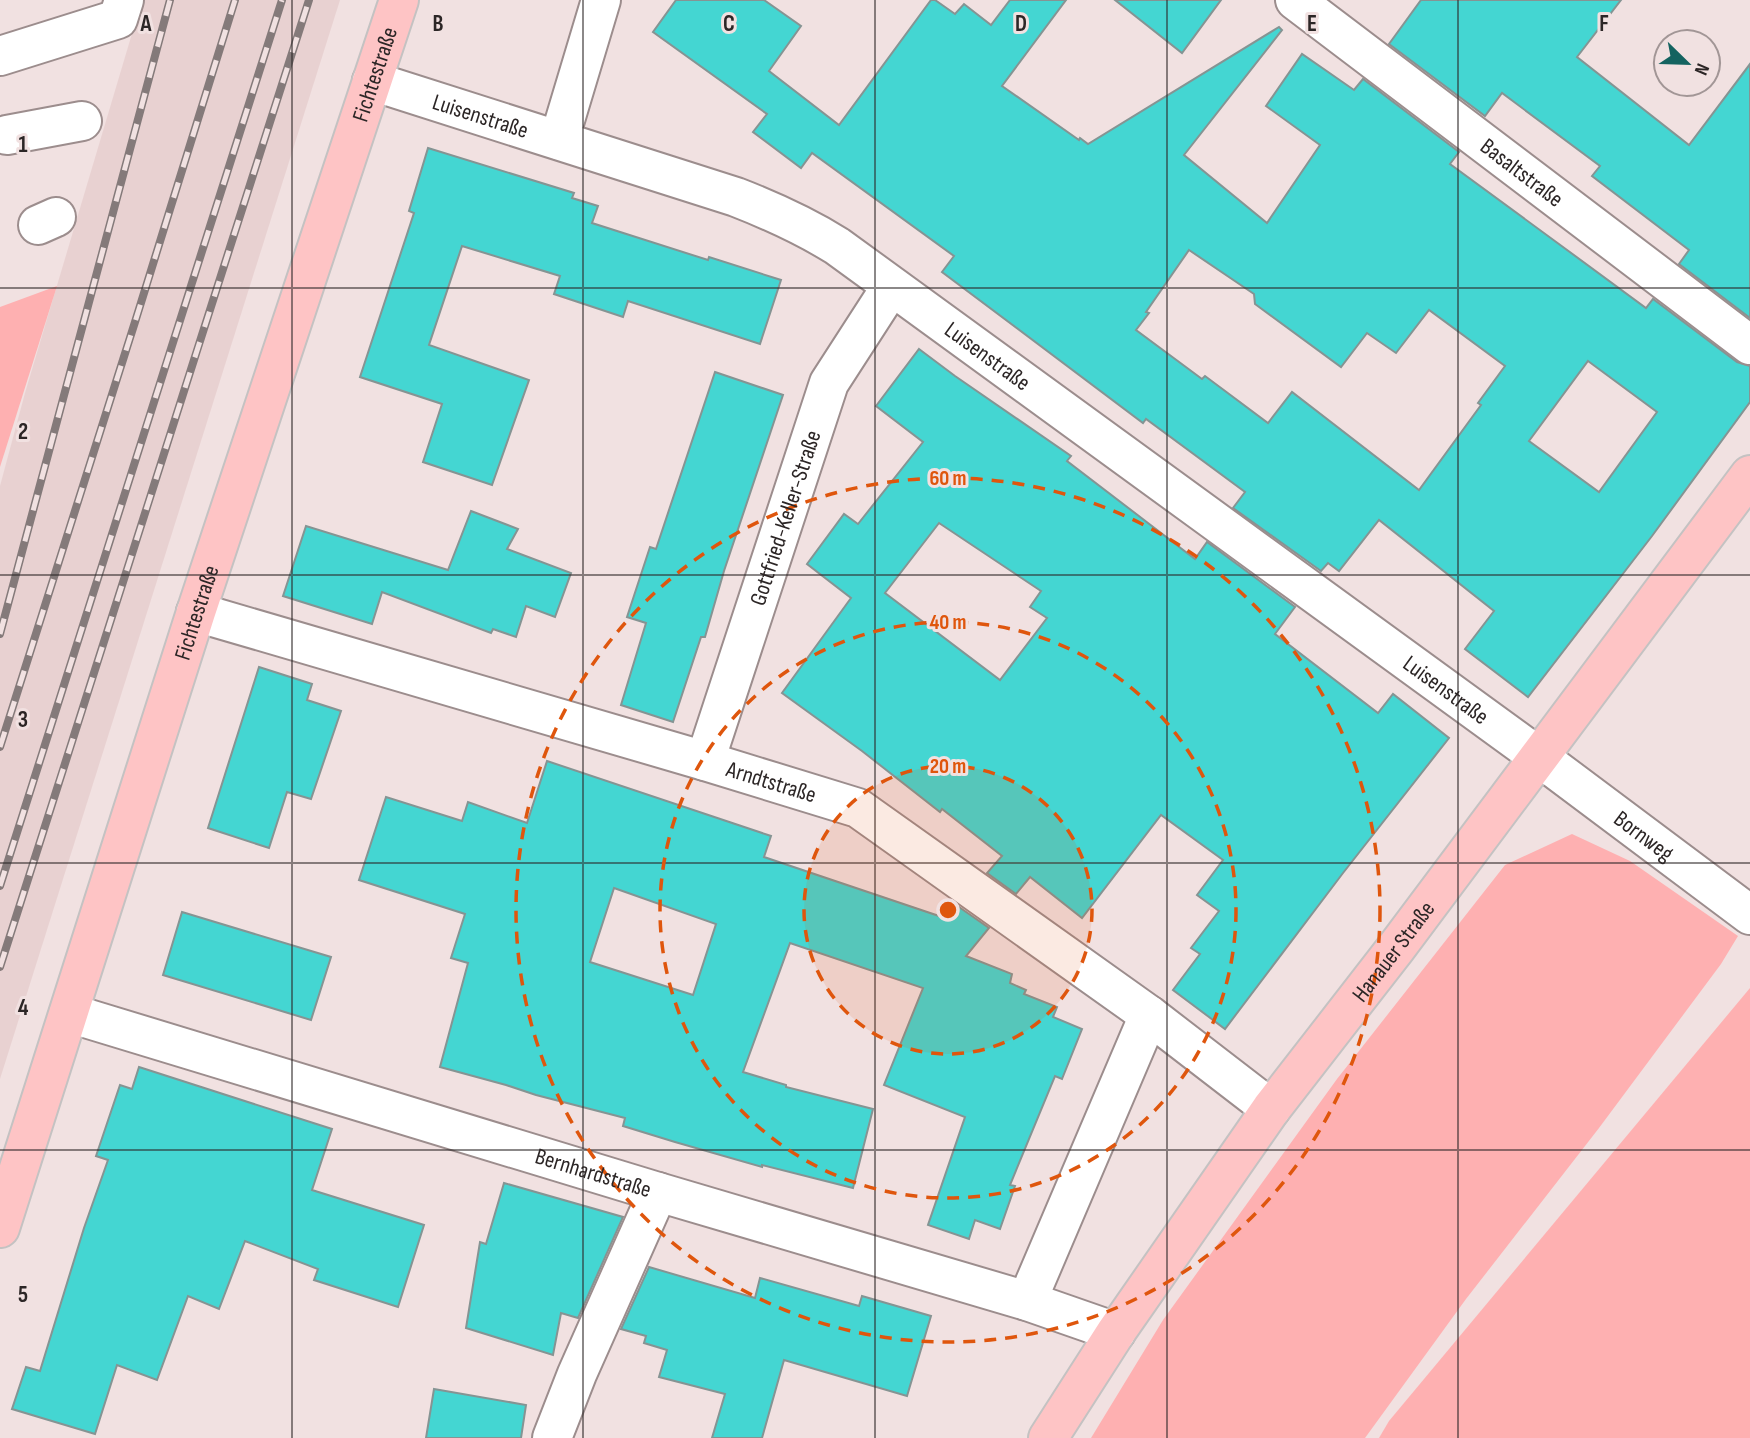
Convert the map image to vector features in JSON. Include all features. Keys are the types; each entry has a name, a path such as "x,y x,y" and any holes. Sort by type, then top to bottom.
{"main road":[{"name":"Fichtestraße","path":"0,1228 196,612 399,0"},
{"name":"Hanauer Straße","path":"1048,1438 1116,1332 1271,1109 1396,948 1750,475"}],"street":[{"path":"559,140 601,0"},
{"name":"Basaltstraße","path":"1295,0 1750,345"},
{"path":"0,56 121,10"},
{"name":"Luisenstraße","path":"372,81 736,197 808,228 837,246 1538,757"},
{"path":"7,135 82,121"},
{"name":"Gottfried-Keller-Straße","path":"705,761 829,383 891,287"},
{"name":"Arndtstraße","path":"196,612 859,808 1149,1014 1271,1109"},
{"name":"Bornweg","path":"1538,757 1750,915"},
{"name":"Bernhardstraße","path":"69,1013 1027,1301 1116,1332"},
{"path":"1027,1301 1149,1014"},
{"path":"552,1438 577,1374 658,1192"}],"shaded area":[{"path":"142,0 340,0 0,1079 0,486"},
{"path":"57,286 0,467 0,307"},
{"path":"1572,834 1630,861 1738,936 1721,964 1599,1128 1466,1299 1365,1438 1091,1438 1163,1320 1337,1079 1505,865"},
{"path":"1750,988 1750,1438 1379,1438 1389,1421"}],"building":[{"path":"676,0 764,0 801,26 769,71 839,125 931,0 955,14 964,4 991,25 1010,0 1066,0 1002,86 1088,144 1279,27 1282,30 1184,155 1267,223 1320,145 1266,106 1302,54 1354,90 1363,79 1459,152 1450,164 1646,308 1653,299 1737,362 1750,366 1750,402 1652,536 1528,697 1465,649 1494,611 1379,520 1339,571 1328,563 1321,571 1233,508 1245,492 1146,419 1143,423 942,272 954,256 812,153 801,168 753,132 767,114 653,32","holes":["1189,250 1254,294 1255,304 1341,367 1367,333 1396,353 1429,310 1505,366 1478,403 1481,405 1419,490 1292,392 1268,423 1205,376 1202,379 1136,330","1588,361 1657,412 1599,492 1529,441"]},
{"path":"1115,0 1221,0 1182,53"},
{"path":"1421,0 1621,0 1577,57 1689,145 1750,64 1750,318 1679,264 1689,250 1592,176 1600,166 1502,93 1485,116 1389,44"},
{"path":"428,148 574,193 572,198 598,206 592,223 781,280 760,344 628,301 623,317 554,294 560,276 462,246 429,345 529,380 492,485 423,462 442,404 360,377 414,213 409,211"},
{"path":"919,349 1071,456 1067,461 1195,559 1207,542 1295,607 1275,634 1378,713 1393,694 1449,738 1225,1029 1173,990 1200,954 1191,948 1219,911 1197,895 1223,860 1161,815 1082,918 1030,877 1016,894 987,873 1002,856 782,693 851,598 807,564 844,514 858,524 923,442 876,406","holes":["939,523 1041,591 1030,607 1047,618 1000,680 885,593"]},
{"path":"715,372 783,395 724,571 705,637 701,637 673,722 621,705 646,623 627,617 650,547 656,549"},
{"path":"471,511 518,529 507,549 571,573 555,617 526,606 516,637 493,629 491,633 382,592 372,624 283,596 306,526 448,570"},
{"path":"259,667 312,684 307,700 341,711 311,799 287,792 269,848 208,828"},
{"path":"547,761 771,836 764,857 948,919 959,907 989,928 966,956 1012,974 1010,983 1026,990 1024,994 1057,1007 1053,1017 1082,1029 1062,1079 1055,1076 1010,1185 1015,1186 1000,1229 975,1220 969,1239 928,1225 965,1117 884,1085 923,988 790,943 743,1072 786,1087 873,1109 853,1188 762,1167 675,1142 623,1126 625,1118 440,1067 468,963 451,958 465,914 359,880 386,797 462,821 468,802 527,823","holes":["614,888 716,924 693,995 590,962"]},
{"path":"182,912 331,957 311,1020 163,975"},
{"path":"139,1067 332,1129 312,1190 424,1225 398,1307 314,1280 318,1269 245,1241 219,1309 188,1296 157,1380 117,1365 95,1434 12,1409 26,1367 40,1371 108,1160 96,1156 120,1085 132,1089"},
{"path":"504,1183 623,1217 578,1318 561,1313 553,1355 466,1328 480,1242 486,1244"},
{"path":"649,1267 755,1298 760,1278 859,1306 862,1296 931,1316 907,1396 784,1360 762,1438 712,1438 725,1394 659,1377 667,1350 644,1343 646,1336 621,1329"},
{"path":"434,1389 526,1405 521,1438 426,1438"}],"railway":[{"path":"0,634 170,0"},
{"path":"0,747 235,0"},
{"path":"0,886 282,0"},
{"path":"0,967 309,0"}]}
